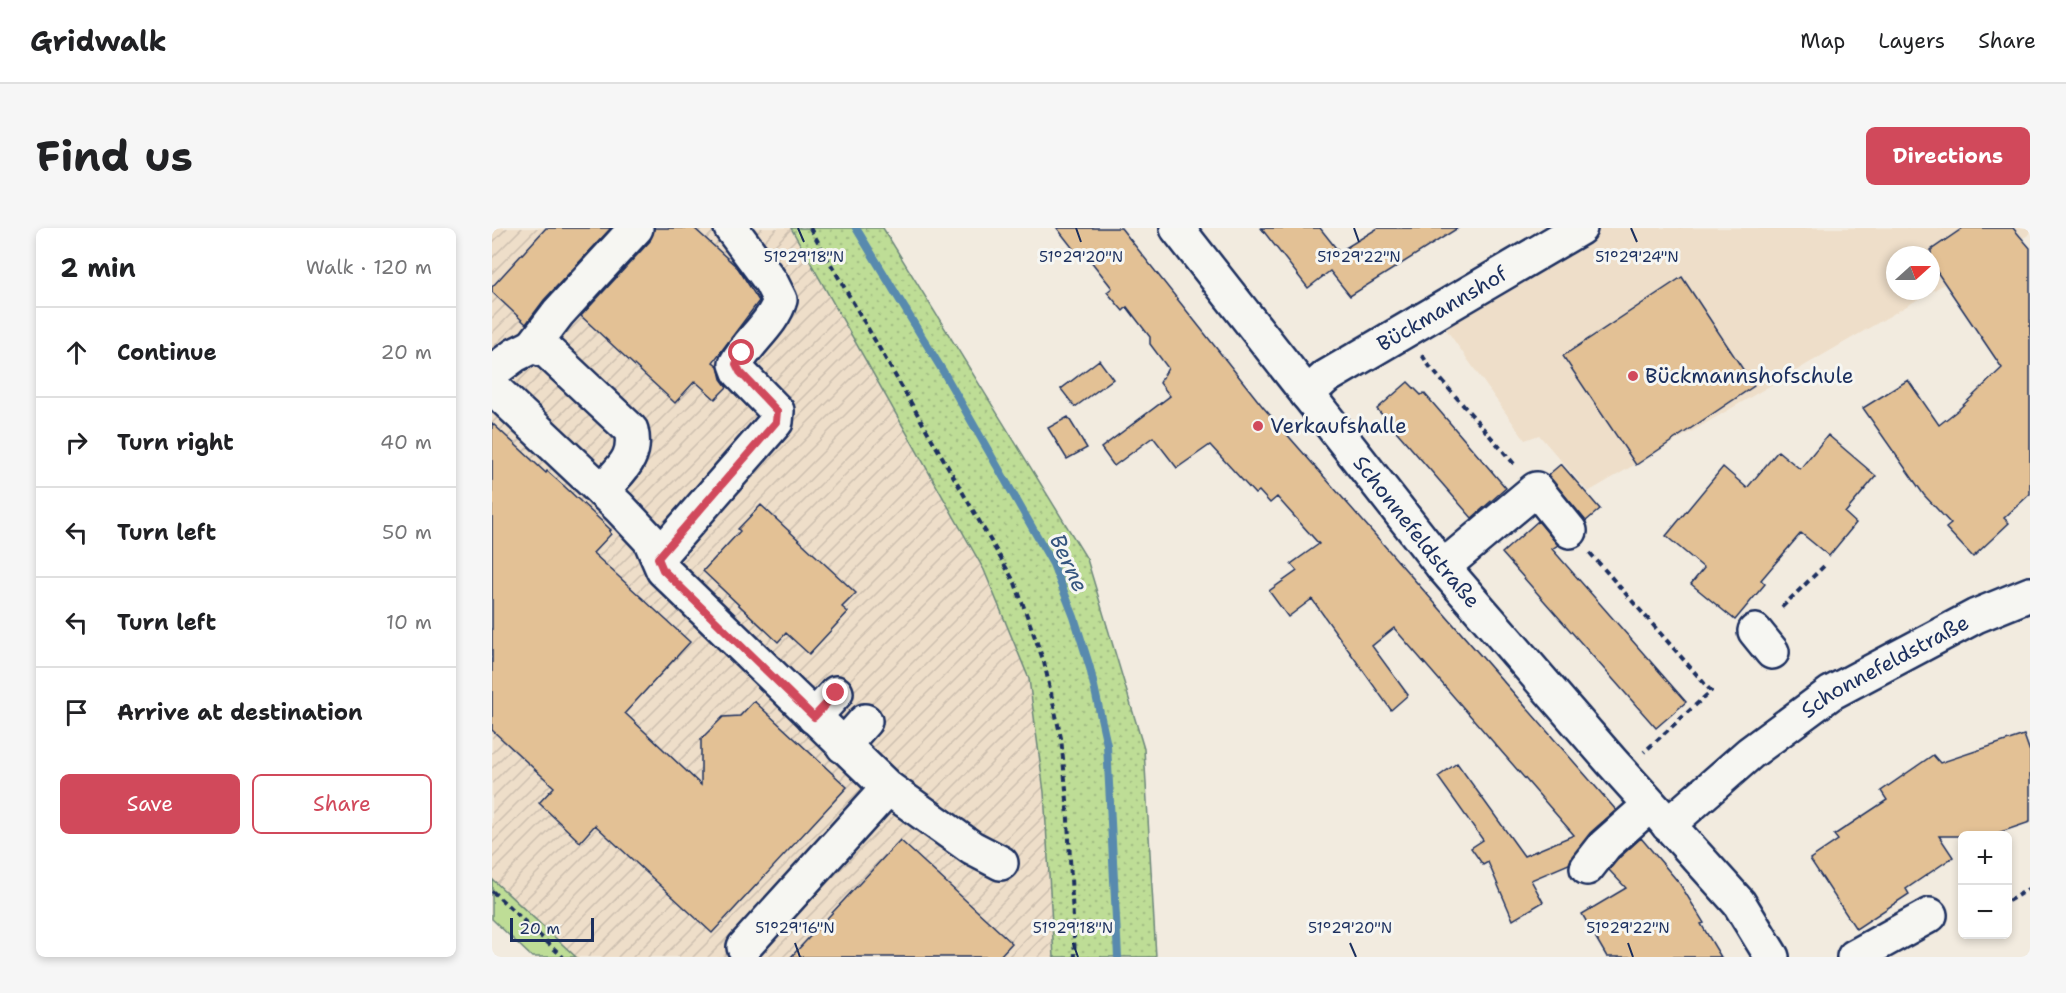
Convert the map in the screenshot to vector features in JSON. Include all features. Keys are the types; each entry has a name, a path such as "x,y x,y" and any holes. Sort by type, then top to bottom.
{"street":[{"path":"492,372 515,355 533,346 558,313 636,228"},
{"path":"658,558 776,422 777,411 740,372 736,364 742,353 777,310 780,300 771,282 731,228"},
{"name":"Schonnefeldstraße","path":"1177,228 1443,567 1621,772 1739,903 1772,957"},
{"name":"Bückmannshof","path":"1307,394 1326,377 1580,228"},
{"path":"533,346 548,352 631,430 634,440 632,455 602,491"},
{"path":"492,387 602,491 650,540 663,570 843,746 888,788 972,848 1001,863"},
{"path":"1443,567 1536,489 1570,531"},
{"name":"Schonnefeldstraße","path":"1659,815 1832,693 1976,616 2030,594"},
{"path":"814,717 836,693"},
{"path":"843,746 865,721"},
{"path":"744,947 888,788"},
{"path":"1587,868 1605,845 1659,815"},
{"path":"1854,957 1930,915"}],"path":[{"path":"810,228 1015,582 1044,662 1061,738 1067,800 1075,957"},
{"path":"1405,330 1430,367 1536,489"},
{"path":"1570,531 1711,691 1621,772"},
{"path":"1782,607 1824,566"},
{"path":"2012,898 2030,888"},
{"path":"492,891 563,957"}],"shaded area":[{"path":"492,228 791,228 984,570 1029,679 1044,792 1054,957 576,957 492,879"},
{"name":"Bückmannshofschule","path":"1592,228 2030,228 2030,234 1940,287 1940,246 1886,246 1886,300 1917,300 1588,492 1539,435 1525,440 1438,318"}],"green space":[{"path":"791,228 883,228 1087,559 1144,749 1156,957 1054,957 1044,792 1029,679 984,570"},
{"path":"492,879 576,957 532,957 492,919"}],"building":[{"path":"546,228 611,228 544,300 526,324 492,292 492,287"},
{"path":"654,228 694,228 738,268 759,301 713,362 718,366 721,379 727,387 715,399 695,381 675,403 581,316 650,241"},
{"path":"1057,228 1121,228 1263,407 1616,810 1590,833 1572,856 1569,864 1531,880 1543,902 1513,920 1488,862 1483,865 1471,848 1483,840 1438,777 1457,763 1524,856 1574,835 1394,628 1372,646 1408,695 1391,710 1312,599 1288,617 1269,591 1297,571 1291,564 1319,544 1277,497 1270,503 1259,491 1255,494 1210,445 1177,468 1153,437 1114,466 1101,448 1170,396 1160,383 1168,368 1150,344 1150,337 1127,307 1123,311 1107,292 1112,288 1083,251 1078,255"},
{"path":"1261,228 1320,228 1339,252 1378,228 1458,228 1350,296 1330,271 1308,288"},
{"path":"1963,228 2013,228 2030,248 2030,494 2004,518 2009,523 1973,557 1946,528 1951,524 1924,495 1863,408 1908,380 1939,425 2002,368 1940,276 1940,246 1937,246"},
{"path":"1682,277 1754,386 1636,465 1563,356"},
{"path":"1099,360 1113,379 1075,407 1061,389"},
{"path":"1408,382 1421,395 1424,393 1506,488 1472,518 1377,409"},
{"path":"1068,417 1087,448 1067,459 1048,428"},
{"path":"492,423 611,530 609,531 611,534 593,553 690,642 625,713 701,785 701,739 723,717 740,716 754,701 847,787 712,933 595,825 580,842 539,803 554,787 492,730"},
{"path":"1828,435 1876,476 1845,513 1856,523 1829,556 1801,533 1761,580 1765,584 1735,620 1691,584 1704,568 1666,536 1723,467 1747,488 1778,451 1800,469"},
{"path":"1561,464 1600,509 1586,521 1548,475"},
{"path":"761,505 856,593 842,607 848,612 809,654 786,633 778,642 703,571"},
{"path":"1538,521 1558,545 1552,549 1686,702 1656,728 1502,553"},
{"path":"2024,735 2030,752 2030,822 2004,831 1958,831 1958,836 1939,836 1953,857 1906,889 1909,894 1856,929 1810,859 1838,840 1834,835 1887,800 1881,791 1933,755 1940,763"},
{"path":"1641,838 1680,884 1704,923 1701,924 1721,957 1607,957 1582,914 1626,888 1609,870"},
{"path":"900,840 1012,943 999,957 791,957"}],"waterway":[{"name":"Berne","path":"856,228 944,373 1053,564 1074,617 1090,668 1107,745 1118,957"}],"place":[{"name":"Bückmannshofschule","path":"1633,376"},
{"name":"Verkaufshalle","path":"1258,426"}],"route":[{"path":"742,353 736,364 740,372 777,411 776,422 658,558 663,570 814,717 836,693"}]}
